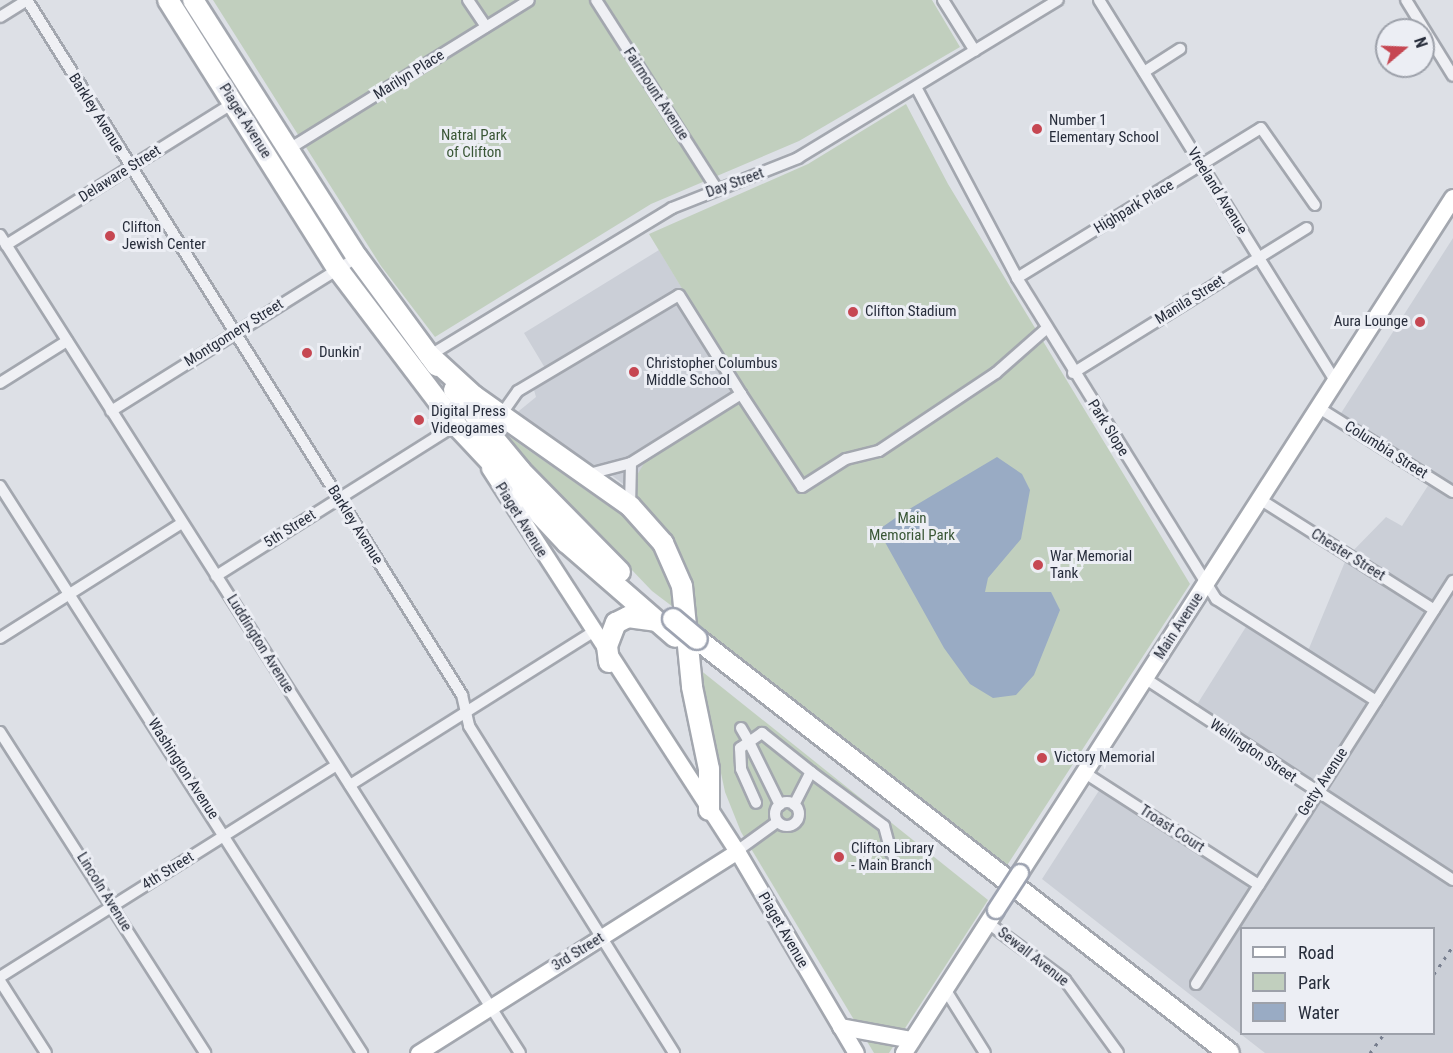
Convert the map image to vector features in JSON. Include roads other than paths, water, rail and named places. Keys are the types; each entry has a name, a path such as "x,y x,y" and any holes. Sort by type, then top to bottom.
{"highway":[{"name":"Piaget Avenue","path":"168,0 337,268 456,425 480,452"},
{"name":"Piaget Avenue","path":"193,0 357,257 429,355 521,471"},
{"path":"429,355 501,416 630,506 663,543 682,586 692,687 711,802"},
{"path":"456,425 469,422 521,471 668,625"},
{"path":"480,452 567,543 668,625 1229,1053"},
{"path":"609,662 607,646 616,623 628,617 668,625"},
{"path":"698,647 1209,1053"}],"main road":[{"name":"Main Avenue","path":"908,1046 1453,198"},
{"path":"841,1027 908,1046"}],"street":[{"path":"0,17 27,0"},
{"name":"Barkley Avenue","path":"27,0 462,695 469,726 674,1053"},
{"path":"468,0 486,27"},
{"name":"Marilyn Place","path":"289,149 529,0"},
{"name":"Fairmount Avenue","path":"596,0 717,189"},
{"path":"943,0 975,51"},
{"name":"Day Street","path":"411,366 672,208 798,158 1058,0"},
{"name":"Vreeland Avenue","path":"1099,0 1336,382"},
{"path":"1406,0 1453,76"},
{"path":"1144,72 1180,49"},
{"name":"Park Slope","path":"916,87 1017,278 1073,373 1216,599 1376,701"},
{"name":"Delaware Street","path":"6,245 233,103"},
{"name":"Highpark Place","path":"1017,278 1262,128 1315,205"},
{"name":"Manila Street","path":"1073,373 1307,228"},
{"name":"Luddington Avenue","path":"0,235 520,1053"},
{"name":"Montgomery Street","path":"111,411 357,257"},
{"path":"501,416 518,391 679,296 802,487 846,459 879,451 996,373 1047,328"},
{"path":"0,383 67,340"},
{"path":"586,475 631,463 741,394"},
{"name":"Columbia Street","path":"1319,408 1453,492"},
{"name":"5th Street","path":"216,576 456,425"},
{"name":"Piaget Avenue","path":"480,452 609,662 711,802 737,851 856,1053"},
{"path":"630,506 631,463"},
{"name":"Washington Avenue","path":"0,486 72,594 362,1053"},
{"name":"Chester Street","path":"1261,500 1434,610"},
{"path":"0,638 182,523"},
{"name":"Getty Avenue","path":"1196,984 1315,791 1453,581"},
{"path":"350,785 591,633"},
{"name":"Wellington Street","path":"1146,679 1453,880"},
{"path":"741,728 780,805 777,822"},
{"name":"Lincoln Avenue","path":"0,732 205,1053"},
{"path":"756,803 741,769 740,748 762,733 884,826 891,854"},
{"name":"4th Street","path":"0,979 336,765"},
{"path":"737,851 777,822 797,821 794,805 811,772"},
{"name":"Troast Court","path":"1085,773 1259,885"},
{"path":"780,805 794,805"},
{"name":"3rd Street","path":"418,1053 737,851"},
{"name":"Sewall Avenue","path":"992,916 1065,980 1118,1053"},
{"path":"0,979 46,1053"},
{"path":"945,989 985,1053"}],"water":[{"path":"997,457 1022,474 1030,490 1021,539 988,578 985,592 1051,592 1060,610 1034,675 1016,695 993,698 970,684 944,648 881,535 881,528"}],"railway":[{"path":"1435,973 1453,946"},
{"path":"1370,1053 1383,1035"}],"place":[{"name":"Number 1 Elementary School","path":"1037,129"},
{"name":"Clifton Jewish Center","path":"110,236"},
{"name":"Clifton Stadium","path":"853,312"},
{"name":"Aura Lounge","path":"1420,322"},
{"name":"Dunkin'","path":"307,353"},
{"name":"Christopher Columbus Middle School","path":"634,372"},
{"name":"Digital Press Videogames","path":"419,420"},
{"name":"War Memorial Tank","path":"1038,565"},
{"name":"Victory Memorial","path":"1042,758"},
{"name":"Clifton Library - Main Branch","path":"839,857"}],"park label":[{"name":"Natral Park of Clifton","path":"474,144"},
{"name":"Main Memorial Park","path":"912,526"}]}
